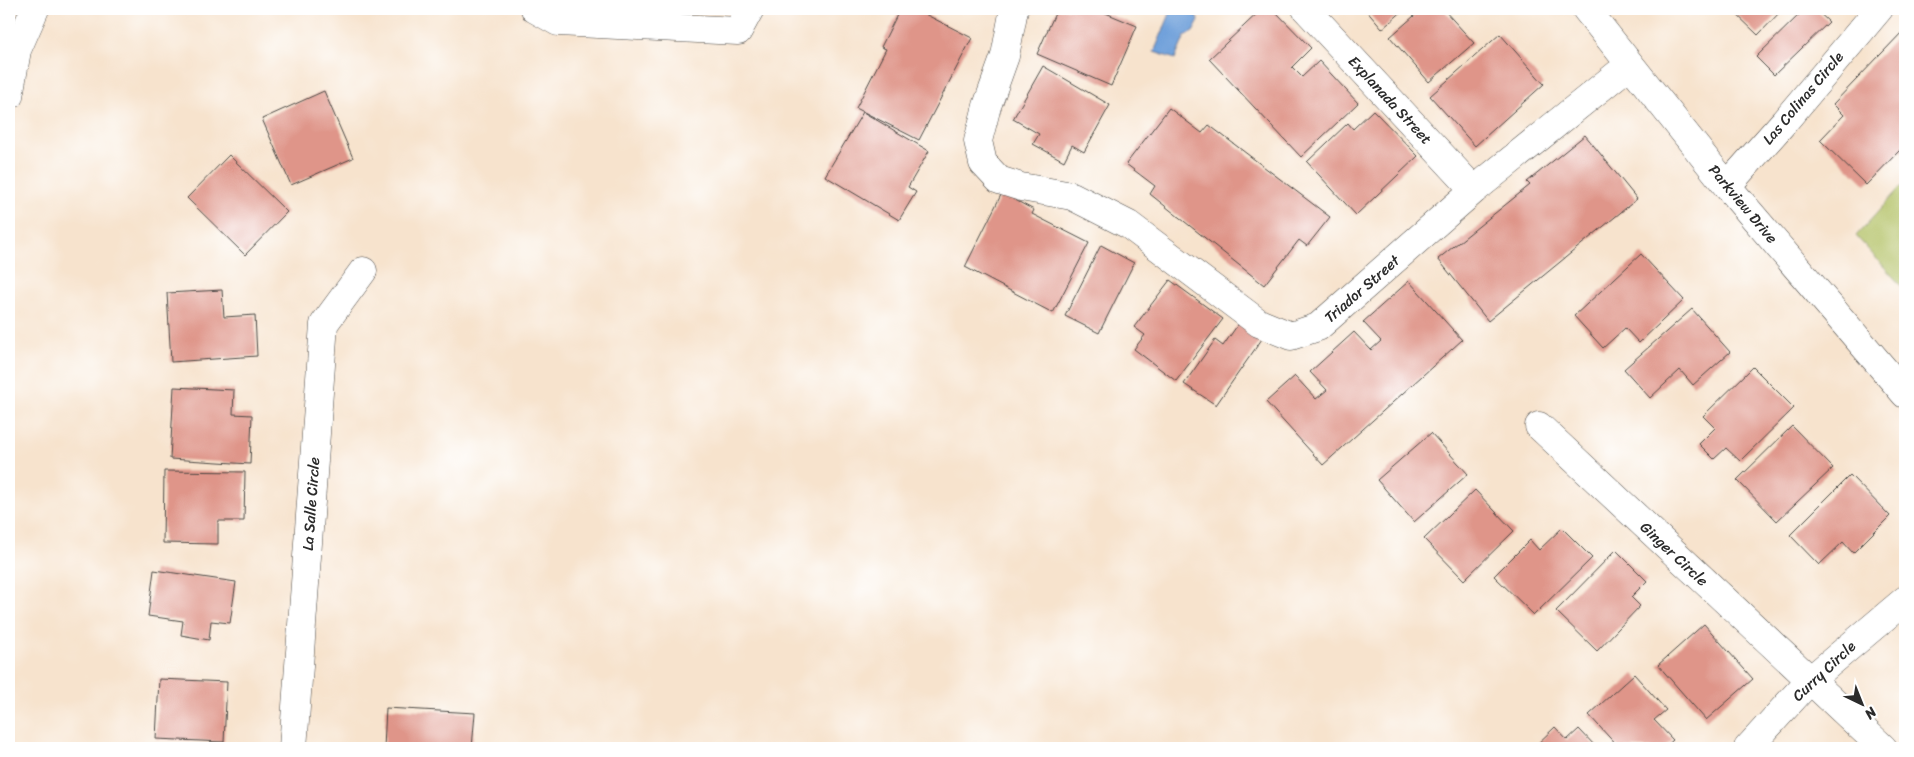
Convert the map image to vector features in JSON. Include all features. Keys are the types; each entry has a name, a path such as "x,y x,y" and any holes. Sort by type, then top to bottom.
{"street":[{"path":"9,96 13,49 35,9"},
{"path":"535,9 558,22 738,31 750,9"},
{"path":"662,9 682,28"},
{"name":"Triador Street","path":"1014,9 1005,56 987,106 978,141 983,163 999,180 1021,187 1072,196 1128,225 1259,323 1291,336 1318,327 1474,190 1629,65"},
{"name":"Explanada Street","path":"1306,9 1474,190"},
{"name":"Parkview Drive","path":"1586,9 1727,186 1905,394"},
{"name":"Las Colinas Circle","path":"1727,186 1784,122 1876,10"},
{"name":"La Salle Circle","path":"293,748 324,324 363,271"},
{"name":"Ginger Circle","path":"1539,426 1809,681 1883,748"},
{"name":"Curry Circle","path":"1748,748 1809,681 1905,600"}],"green space":[{"path":"1905,182 1905,290 1856,236"}],"water":[{"path":"1172,9 1194,13 1199,21 1193,32 1185,36 1175,59 1154,52"}],"building":[{"path":"900,9 915,9 972,38 919,140 856,108 886,49 881,47"},
{"path":"1057,9 1096,9 1137,26 1111,86 1037,54"},
{"path":"1262,9 1273,9 1311,48 1292,67 1302,77 1319,61 1358,103 1301,157 1209,59"},
{"path":"1365,9 1405,9 1382,29"},
{"path":"1422,9 1443,9 1474,43 1429,82 1390,37"},
{"path":"1731,9 1783,9 1758,35"},
{"path":"1805,9 1815,9 1829,22 1774,75 1756,57"},
{"path":"1905,29 1905,155 1900,150 1866,185 1820,140 1844,115 1833,104"},
{"path":"1500,34 1544,84 1475,146 1430,96"},
{"path":"1043,66 1110,105 1084,152 1072,145 1064,161 1033,144 1039,134 1013,119"},
{"path":"324,91 353,158 291,185 262,119"},
{"path":"1169,108 1202,133 1209,125 1330,217 1307,246 1299,240 1264,285 1150,194 1155,186 1126,164"},
{"path":"1373,110 1418,156 1356,215 1307,162 1348,123 1353,129"},
{"path":"863,112 929,151 908,187 916,192 899,220 825,176"},
{"path":"1585,135 1637,199 1488,321 1438,259 1530,185 1527,182"},
{"path":"229,155 287,212 245,255 187,198"},
{"path":"1002,193 1034,210 1032,214 1089,243 1053,313 965,267"},
{"path":"1101,245 1134,263 1099,333 1065,316"},
{"path":"1641,254 1684,300 1639,343 1625,328 1603,348 1574,316"},
{"path":"1170,280 1223,319 1176,381 1134,349 1145,335 1134,327"},
{"path":"1409,281 1462,340 1323,465 1266,402 1295,376 1316,399 1327,390 1310,372 1354,332 1371,350 1381,341 1363,322"},
{"path":"222,290 224,317 255,315 257,356 171,362 167,293"},
{"path":"1692,309 1730,352 1693,385 1680,370 1650,398 1624,369"},
{"path":"1239,323 1262,339 1216,405 1184,384 1215,340 1223,346"},
{"path":"1753,367 1794,408 1740,461 1726,448 1714,459 1699,444 1715,428 1703,416"},
{"path":"174,387 234,390 233,414 252,415 250,464 170,459"},
{"path":"1792,426 1833,468 1777,521 1737,480"},
{"path":"1431,433 1468,474 1414,522 1377,480"},
{"path":"164,471 245,472 244,521 218,521 218,544 163,543"},
{"path":"1850,475 1890,516 1853,553 1843,542 1819,565 1790,535"},
{"path":"1475,490 1514,531 1464,580 1424,539"},
{"path":"1562,528 1592,558 1534,615 1494,576 1530,540 1539,550"},
{"path":"1616,550 1647,581 1631,597 1640,606 1597,651 1556,611"},
{"path":"154,570 236,582 230,623 211,621 209,640 181,635 183,621 148,616"},
{"path":"1704,624 1753,679 1706,720 1658,665"},
{"path":"1634,674 1666,710 1654,720 1673,740 1664,748 1619,748 1589,715"},
{"path":"159,679 227,682 224,742 156,739"},
{"path":"386,708 475,713 472,748 384,748"},
{"path":"1555,727 1567,740 1579,729 1597,748 1533,748"}]}
